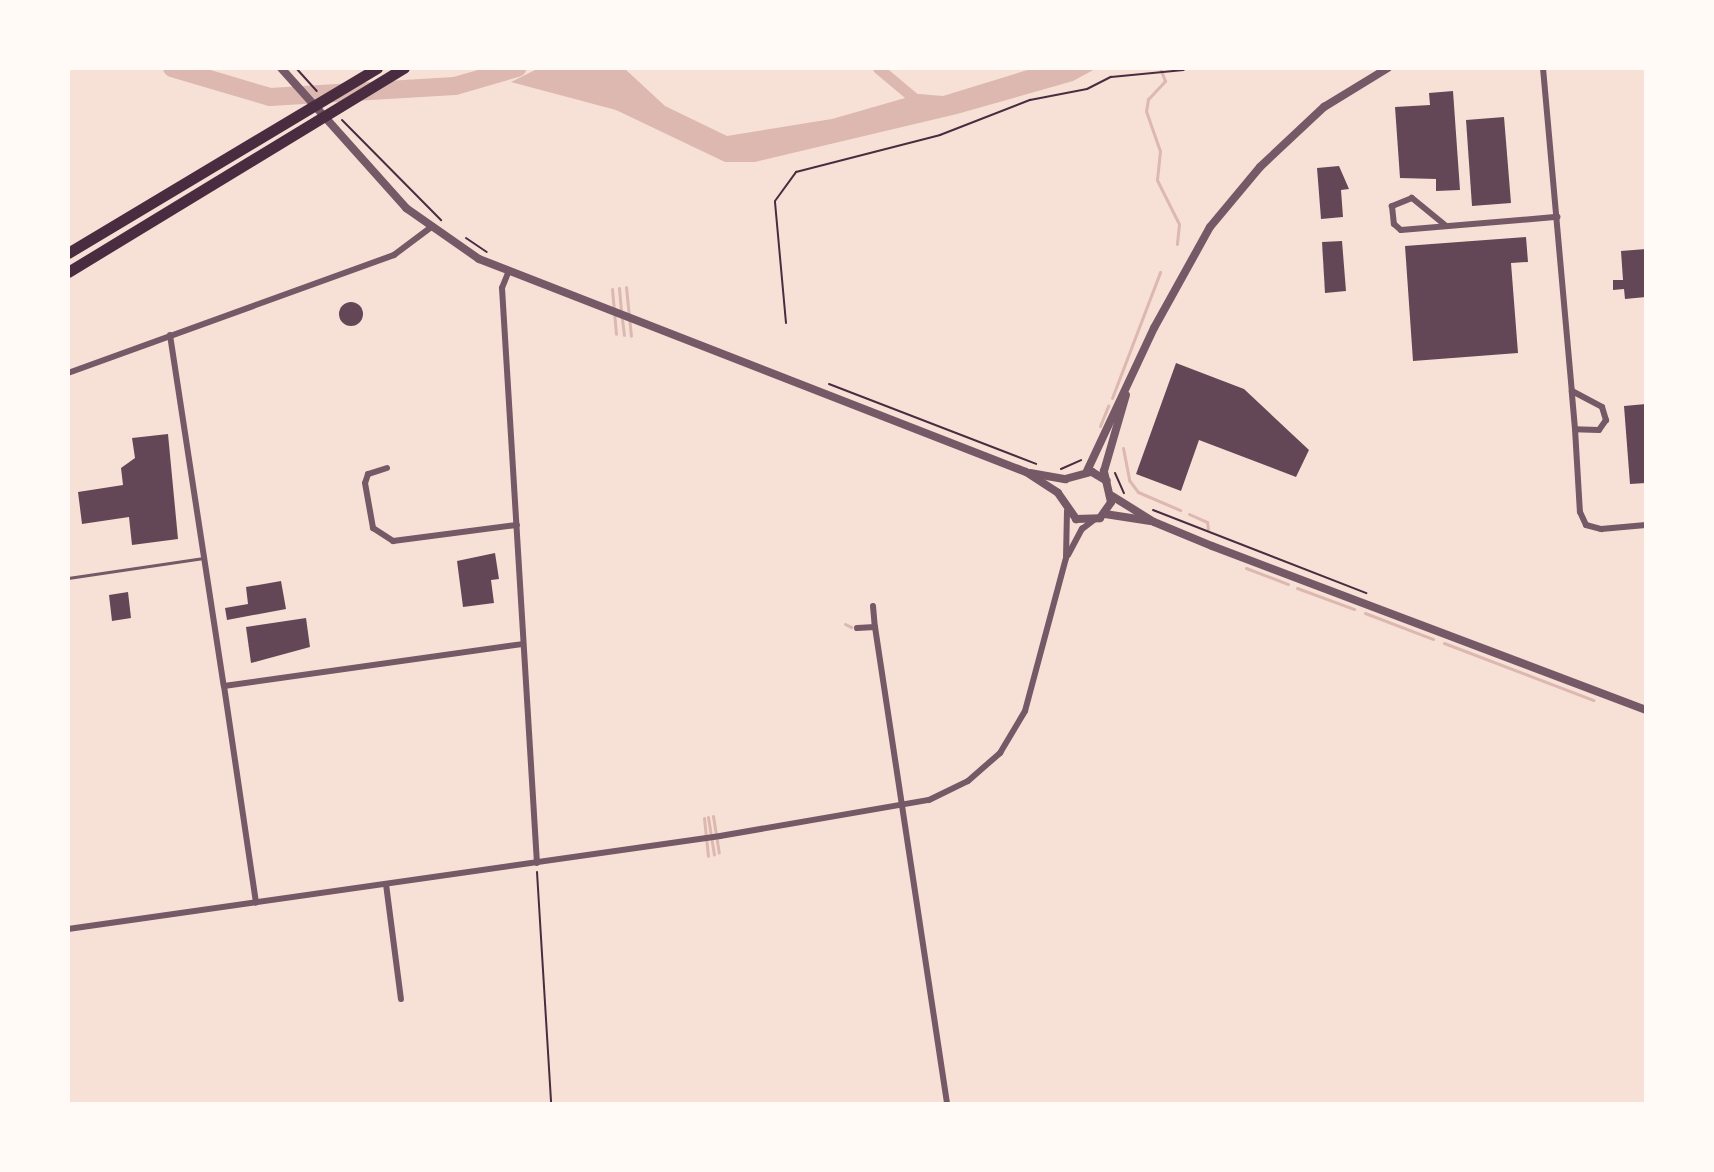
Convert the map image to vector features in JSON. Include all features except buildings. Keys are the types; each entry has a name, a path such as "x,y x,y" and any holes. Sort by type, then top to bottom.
{"highway":[{"path":"68,253 377,68"},
{"path":"68,272 404,68"}],"street":[{"path":"68,929 537,863 929,800 968,781 1000,753 1025,711 1066,558 1067,511 1063,502 1058,493 1026,472 508,273 430,228 356,152 303,82 281,68"},
{"path":"1026,472 1073,476 1087,471 1095,461 1126,395 1154,328 1210,227 1260,167 1324,107 1388,68"},
{"path":"1543,68 1586,525 1601,529 1646,525"},
{"path":"1445,225 1412,198 1392,206 1394,224 1401,230 1557,217"},
{"path":"68,373 394,255 430,228"},
{"path":"508,273 502,288 537,863"},
{"path":"170,335 256,903"},
{"path":"1572,391 1591,399 1606,415 1595,432 1575,429"},
{"path":"1126,395 1105,465 1107,482 1112,496 1154,522 1646,710"},
{"path":"387,468 368,474 365,483 373,528 393,541 517,525"},
{"path":"1087,471 1107,482"},
{"path":"1063,502 1073,476"},
{"path":"1105,514 1112,496"},
{"path":"1067,511 1083,521 1094,520"},
{"path":"1066,558 1082,529 1105,514 1154,522"},
{"path":"873,606 900,806 947,1104"},
{"path":"857,628 875,627"},
{"path":"224,686 254,679 522,644"},
{"path":"386,884 401,999"}],"lane":[{"path":"68,578 204,558"}],"path":[{"path":"296,68 303,82"},
{"path":"786,323 775,201 781,187 796,172 940,135 1030,100 1087,89 1111,77 1184,70"},
{"path":"365,147 447,225"},
{"path":"462,235 499,257"},
{"path":"818,380 1043,466"},
{"path":"1053,470 1085,459 1095,461"},
{"path":"1105,465 1113,465 1129,499"},
{"path":"1142,505 1380,599"},
{"path":"537,863 551,1104"}],"shaded area":[{"path":"539,68 624,68 665,106 727,136 832,119 919,94 943,96 1034,68 1097,68 1073,81 957,114 755,162 725,162 616,110 511,82"}],"waterway":[{"path":"172,68 270,97 455,86 517,68"},
{"path":"878,68 921,104"},
{"path":"1160,68 1165,81 1148,99 1146,111 1160,151 1157,180 1179,224 1177,244"},
{"path":"1112,398 1160,272"},
{"path":"626,287 631,336"},
{"path":"619,288 621,311"},
{"path":"612,289 616,334"},
{"path":"622,319 624,335"},
{"path":"1100,426 1108,406"},
{"path":"1123,448 1129,480 1138,492 1180,510"},
{"path":"1189,514 1207,522 1208,529"},
{"path":"1246,568 1288,584"},
{"path":"1297,588 1354,609"},
{"path":"1365,613 1433,639"},
{"path":"845,624 851,627"},
{"path":"1444,643 1593,700"},
{"path":"713,816 719,853"},
{"path":"708,817 714,855"},
{"path":"704,818 708,856"}]}
